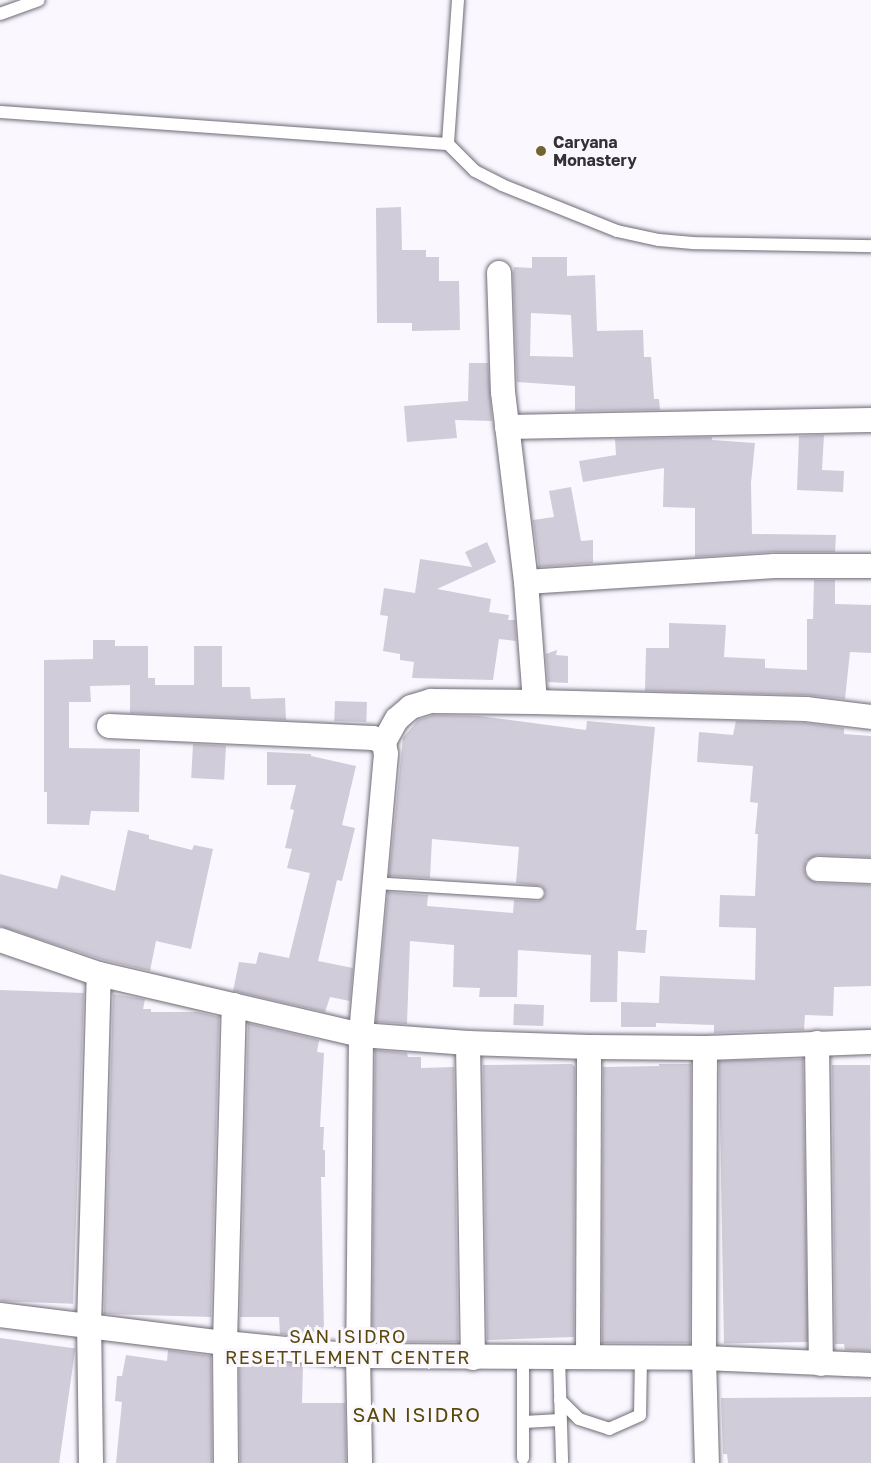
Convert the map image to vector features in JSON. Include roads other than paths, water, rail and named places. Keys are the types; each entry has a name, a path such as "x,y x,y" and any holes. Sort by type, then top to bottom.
{"street":[{"path":"499,273 502,369 526,582 534,702"},
{"path":"507,427 871,420"},
{"path":"526,582 774,567 871,566"},
{"path":"360,1463 358,1356 361,1035 386,754 384,742 397,719 411,707 431,701 806,709 871,717"},
{"path":"109,726 373,738 384,742"},
{"path":"818,869 871,871"},
{"path":"0,940 99,974 361,1035 468,1043 589,1047 705,1047 871,1042"},
{"path":"91,1463 89,1326 99,974"},
{"path":"226,1463 225,1343 234,1005"},
{"path":"468,1043 473,1358"},
{"path":"817,1043 821,1364"},
{"path":"588,1356 589,1047"},
{"path":"705,1047 704,1358 707,1463"},
{"path":"0,1315 225,1343 358,1356 704,1358 871,1365"}],"lane":[{"path":"0,14 39,0"},
{"path":"448,144 458,0"},
{"path":"0,112 448,144 475,171 617,231 659,240 693,243 871,246"},
{"path":"374,883 538,893"},
{"path":"523,1357 523,1458"},
{"path":"560,1357 562,1461"},
{"path":"560,1400 579,1419 609,1429 640,1415 641,1357"},
{"path":"524,1422 560,1420"}],"place":[{"name":"Caryana Monastery","path":"541,151"}],"district":[{"name":"SAN ISIDRO RESETTLEMENT CENTER","path":"348,1347"},
{"name":"SAN ISIDRO","path":"417,1414"}]}
